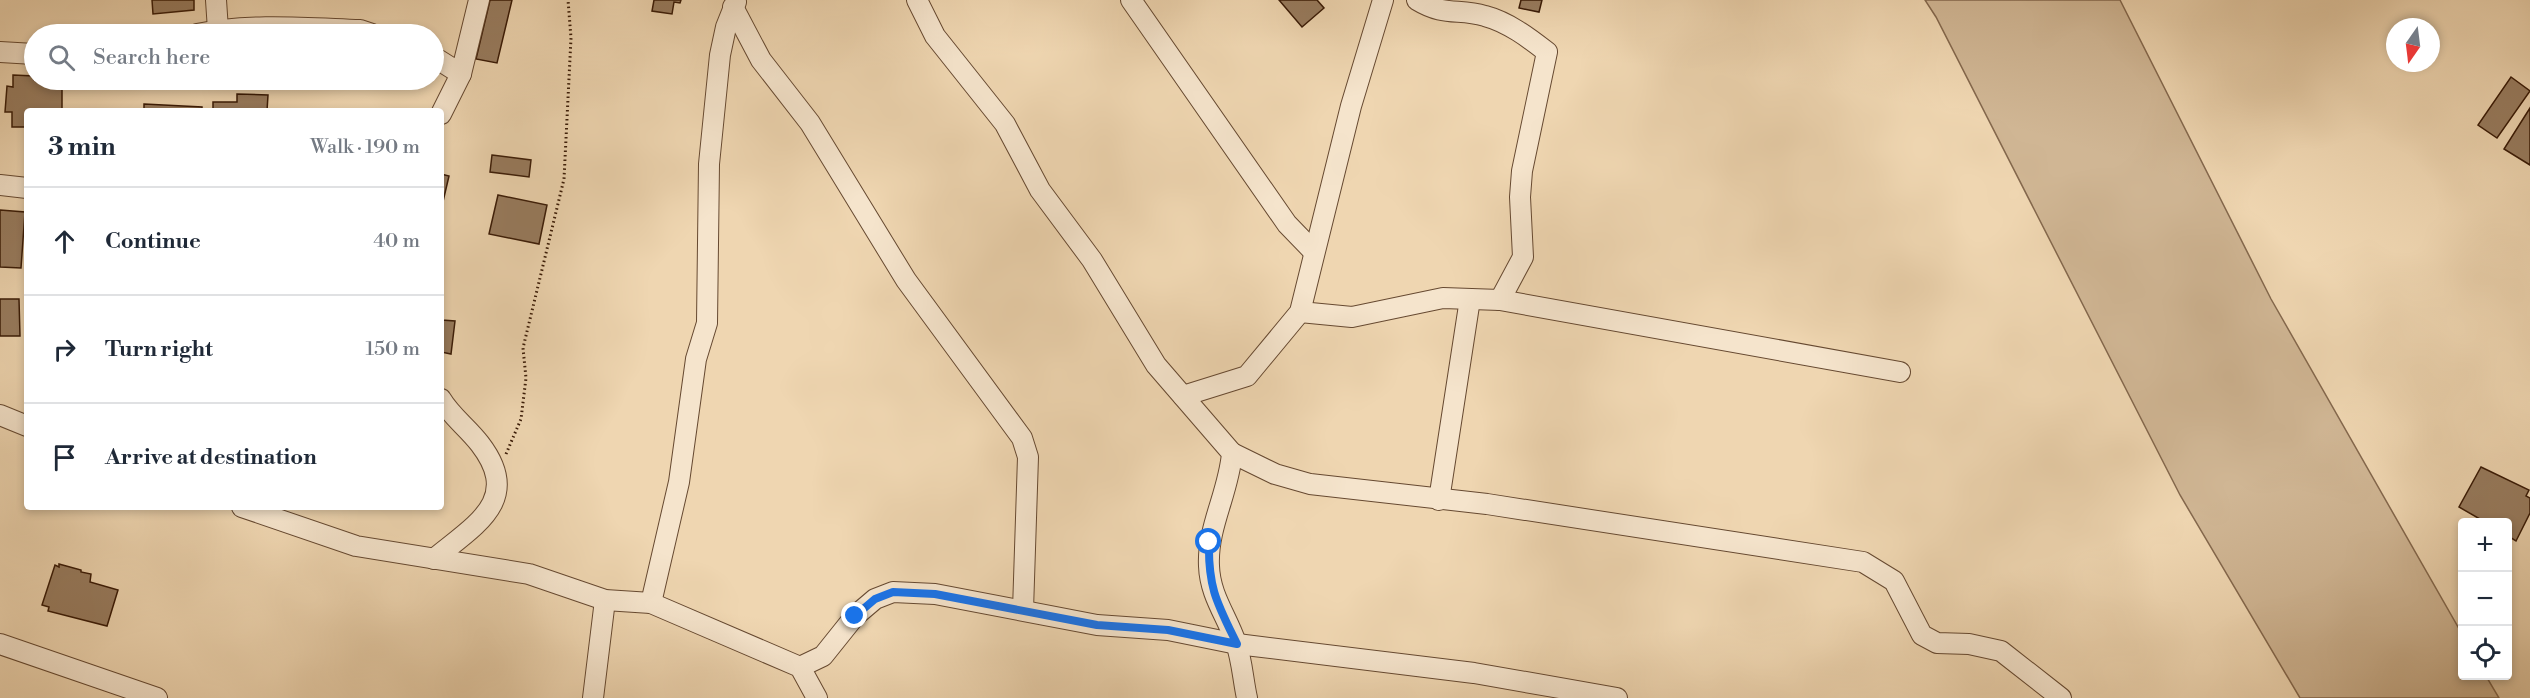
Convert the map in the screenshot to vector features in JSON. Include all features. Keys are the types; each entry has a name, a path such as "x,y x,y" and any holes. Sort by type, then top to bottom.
{"street":[{"path":"216,0 218,24"},
{"path":"444,108 461,74 479,0"},
{"path":"917,0 935,36 1005,124 1040,190 1092,260 1156,365 1232,453 1275,474 1310,484 1487,504 1863,562 1894,581 1922,635 1937,643 1969,644 2001,651 2061,698"},
{"path":"1131,0 1287,224 1314,252"},
{"path":"1183,396 1247,376 1300,312 1351,106 1383,0"},
{"path":"1417,0 1433,10 1485,16 1527,36 1546,52 1522,171 1520,196 1523,257 1500,300"},
{"path":"651,603 679,482 696,359 707,323 709,164 720,55 735,4"},
{"path":"735,4 761,60 810,123 906,280 1022,438 1028,456 1023,610"},
{"path":"0,52 24,53"},
{"path":"444,63 461,74"},
{"path":"0,184 24,188"},
{"path":"1300,312 1352,317 1443,298 1500,300 1900,372"},
{"path":"1438,500 1470,300"},
{"path":"434,559 492,508 498,491 495,465 479,442 459,423 444,403"},
{"path":"0,416 24,425"},
{"path":"1232,453 1231,469 1209,542 1209,567 1213,594 1237,644 1247,698"},
{"path":"251,510 356,546 529,574 605,600 651,603 801,667 817,698"},
{"path":"801,667 823,656 855,616 875,599 893,592 935,594 1097,625 1168,630 1237,644 1464,672 1617,698"},
{"path":"593,698 605,600"},
{"path":"0,644 157,698"}],"path":[{"path":"495,465 509,452 521,419 526,378 523,348 564,179 571,38 568,0"}],"shaded area":[{"path":"1925,0 2120,0 2271,299 2458,627 2458,680 2488,680 2499,698 2300,698 2180,495 1936,17"}],"building":[{"path":"152,0 194,0 194,10 153,14"},
{"path":"490,0 512,0 497,63 476,59"},
{"path":"654,0 681,0 680,3 674,2 672,14 652,11"},
{"path":"1279,0 1317,0 1324,8 1302,27"},
{"path":"1521,0 1542,0 1539,12 1519,8"},
{"path":"13,75 24,76 24,90 62,90 62,108 24,108 24,127 12,127 12,112 5,112 7,86 13,87"},
{"path":"2511,77 2530,91 2497,138 2478,125"},
{"path":"237,94 268,95 267,108 213,108 213,102 237,102"},
{"path":"144,104 202,107 202,108 144,108"},
{"path":"2530,108 2530,165 2504,149"},
{"path":"492,155 531,160 529,177 490,172"},
{"path":"444,175 449,176 444,197"},
{"path":"498,195 547,205 539,244 489,234"},
{"path":"0,210 24,212 21,268 0,267"},
{"path":"0,299 19,299 20,336 0,336"},
{"path":"444,320 455,321 451,354 444,353"},
{"path":"2481,467 2529,490 2526,496 2530,498 2530,513 2516,541 2512,538 2512,518 2478,518 2459,507"},
{"path":"59,564 91,574 90,582 118,590 107,626 48,611 49,607 42,605 55,565 59,567"}],"route":[{"path":"855,616 875,599 893,592 935,594 1097,625 1168,630 1237,644 1213,594 1209,567 1209,542"}]}
